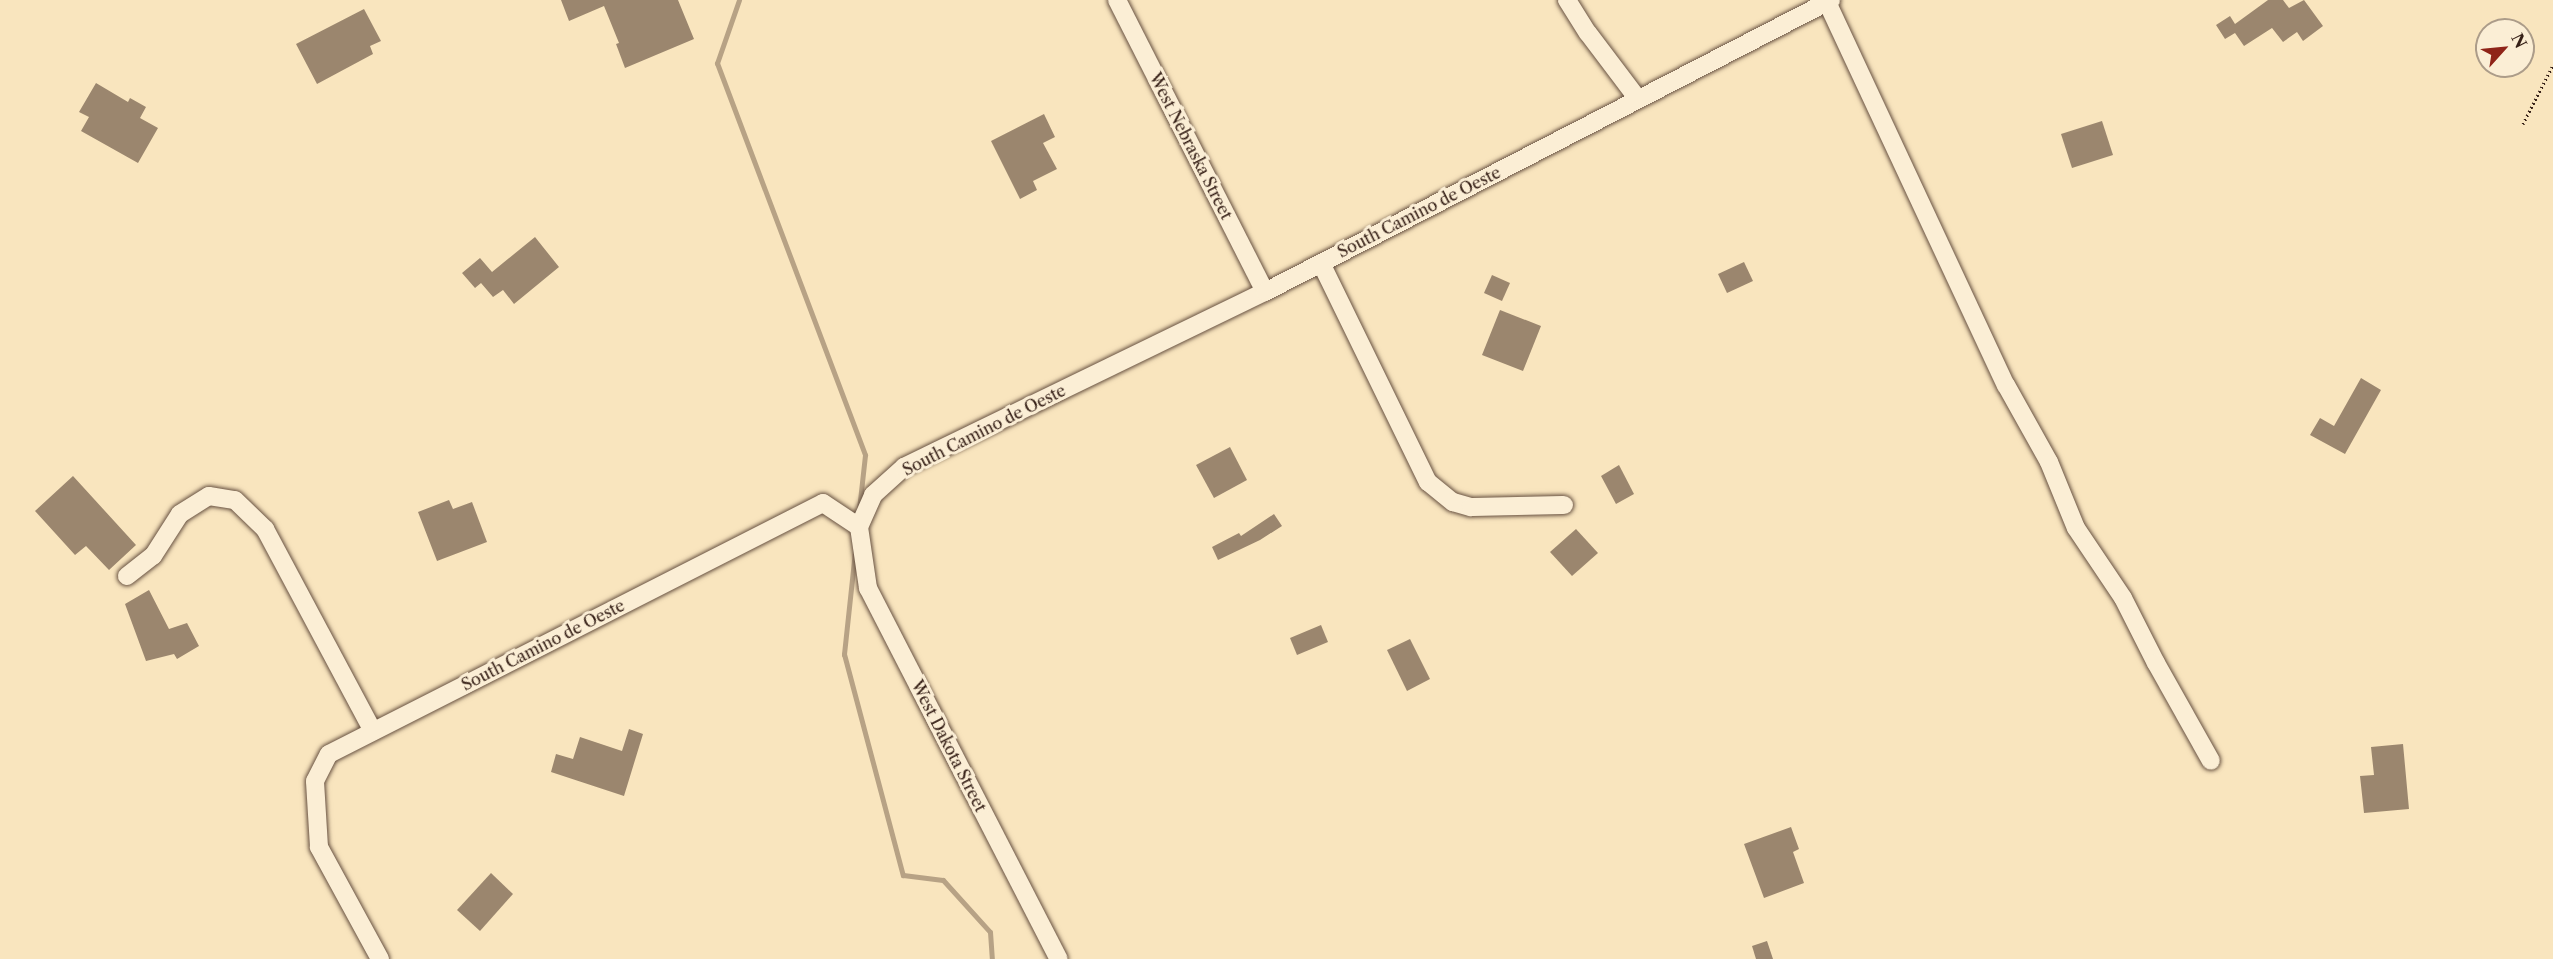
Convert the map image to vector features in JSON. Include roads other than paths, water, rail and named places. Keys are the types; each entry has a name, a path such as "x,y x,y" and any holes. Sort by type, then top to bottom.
{"street":[{"name":"West Nebraska Street","path":"1116,0 1265,292"},
{"path":"1567,0 1588,33 1638,99"},
{"name":"South Camino de Oeste","path":"380,959 319,847 315,781 329,754 823,503 859,527 873,495 904,467 1265,292 1829,1"},
{"path":"1829,1 2006,385 2049,462 2076,528 2123,597 2156,663 2211,761"},
{"path":"1321,263 1428,482 1453,502 1471,507 1564,505"},
{"path":"127,576 153,555 180,514 209,495 235,500 266,529 373,731"},
{"name":"West Dakota Street","path":"859,527 868,588 1059,959"}],"waterway":[{"path":"739,0 717,63 865,455 859,509"},
{"path":"855,551 844,654 903,875 943,880 990,932 992,959"}]}
